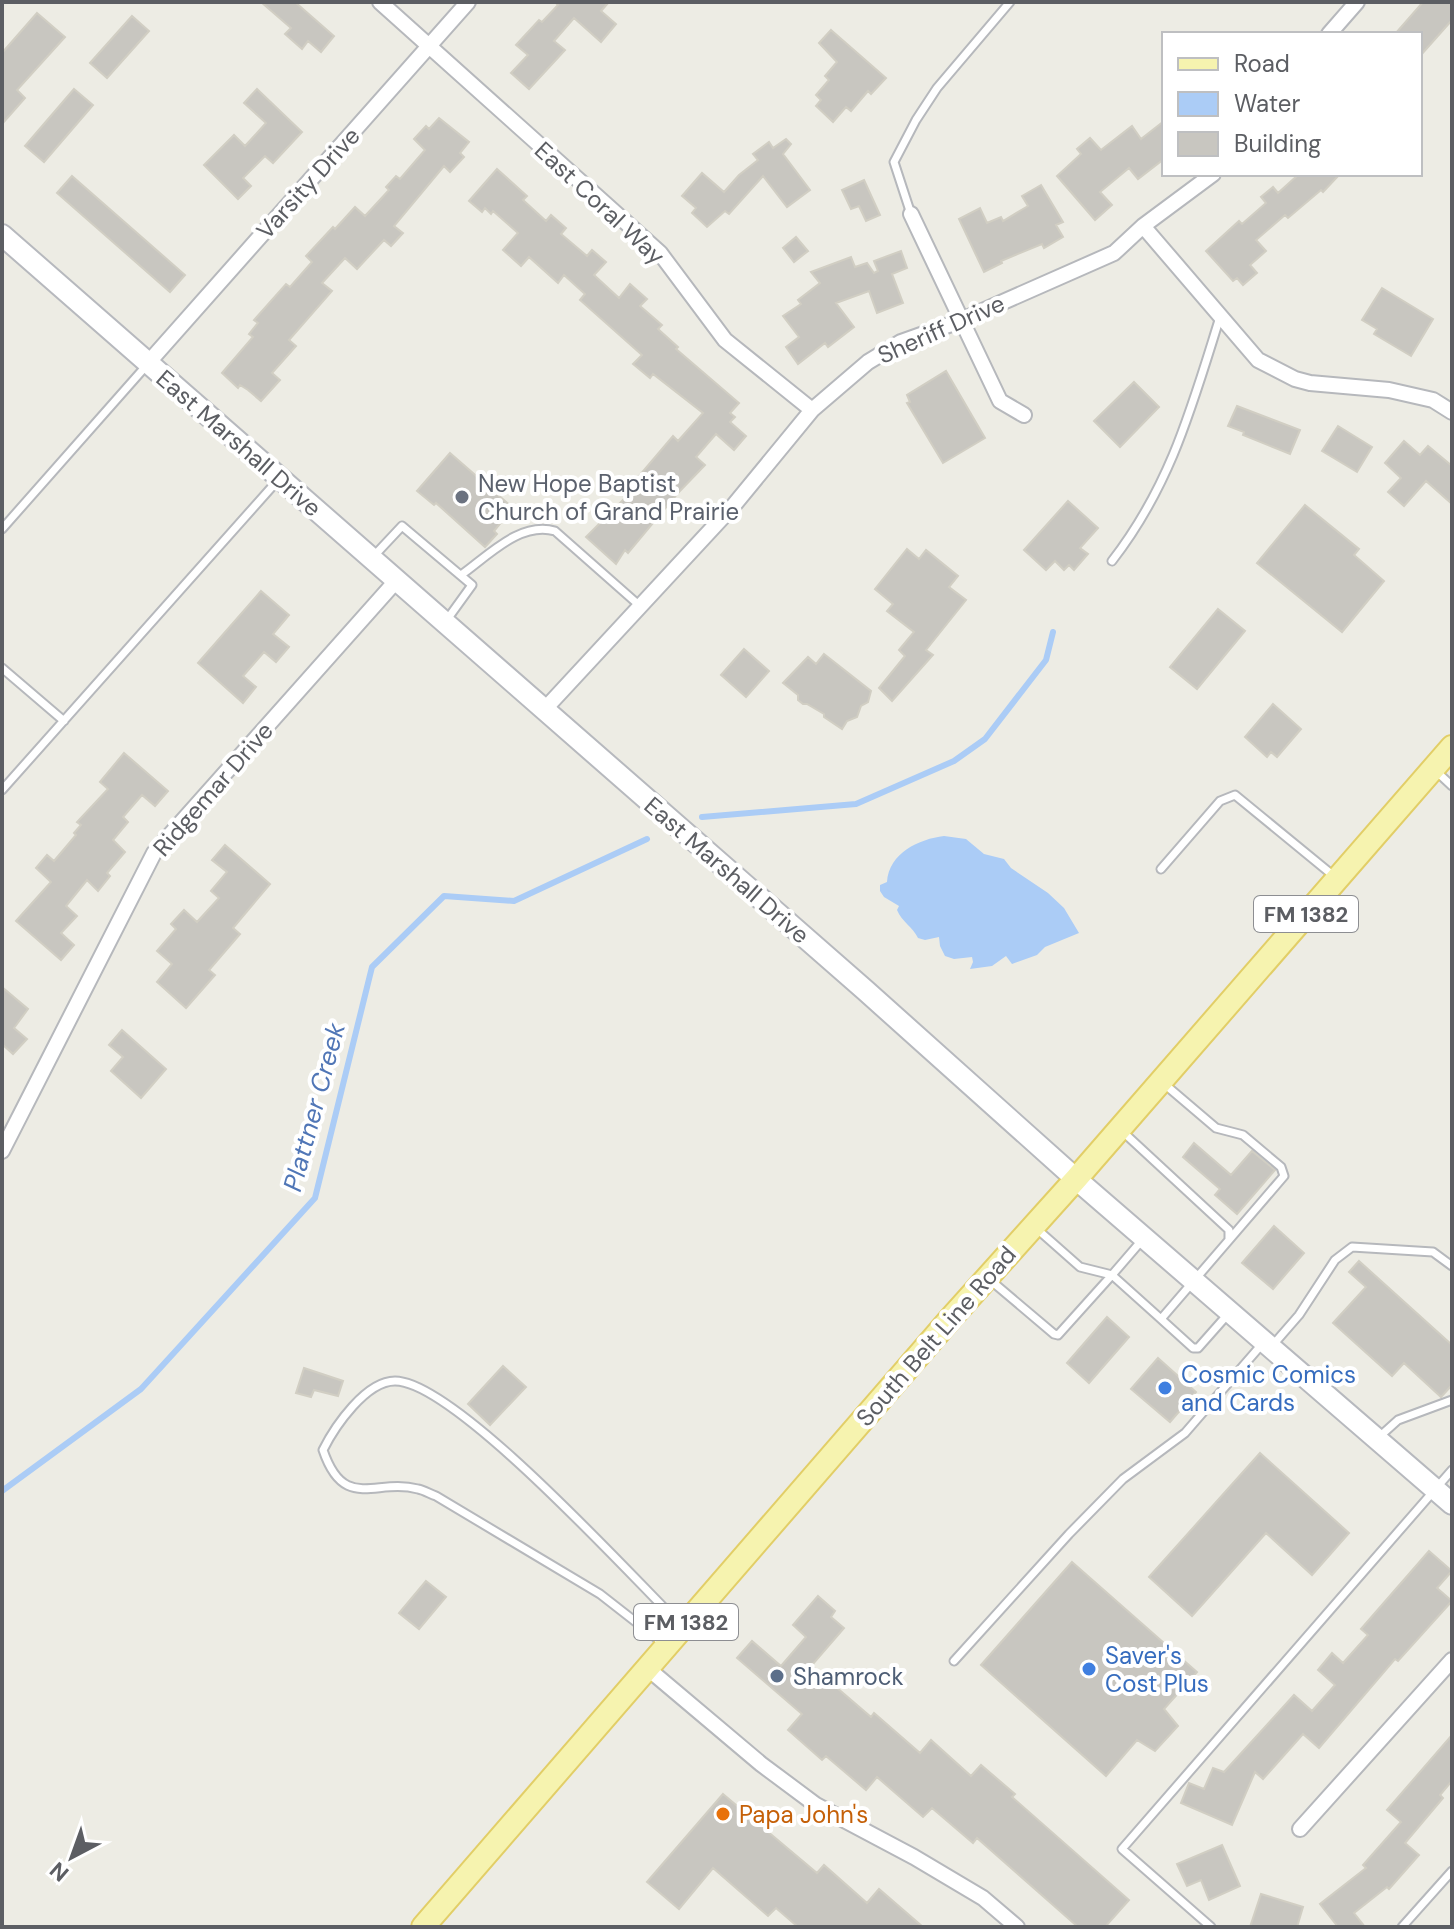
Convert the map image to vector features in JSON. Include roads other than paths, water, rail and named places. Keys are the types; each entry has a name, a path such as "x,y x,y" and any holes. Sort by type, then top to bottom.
{"main road":[{"name":"South Belt Line Road","path":"423,1927 646,1667 1452,747"}],"street":[{"name":"East Coral Way","path":"380,2 660,253 725,340 812,410"},
{"name":"Varsity Drive","path":"148,363 468,2"},
{"path":"1331,32 1357,2"},
{"name":"Sheriff Drive","path":"544,710 734,505 812,410 868,362 901,342 960,321 1114,253 1143,226 1210,176"},
{"path":"911,214 1000,401 1024,415"},
{"path":"1143,226 1258,360 1295,379 1389,390 1433,400 1452,412"},
{"name":"East Marshall Drive","path":"2,235 1076,1179 1452,1504"},
{"name":"Ridgemar Drive","path":"2,1151 154,853 396,581"},
{"path":"1300,1829 1452,1660"},
{"path":"646,1667 761,1764 816,1805 983,1898 1017,1927"}],"lane":[{"path":"911,214 894,162 937,88 1010,2"},
{"path":"1112,561 1143,519 1174,454 1220,317"},
{"path":"2,529 148,363"},
{"path":"2,790 279,478"},
{"path":"371,559 402,526 461,575 472,585 444,622"},
{"path":"461,575 524,530 540,527 555,531 640,606"},
{"path":"2,668 64,721"},
{"path":"1433,768 1452,786"},
{"path":"1161,869 1220,801 1235,795 1337,879"},
{"path":"1160,1080 1216,1128 1243,1135 1281,1167 1284,1176 1161,1319"},
{"path":"1119,1129 1229,1230 1229,1240"},
{"path":"1034,1226 1080,1267 1112,1275 1193,1348 1198,1348 1231,1312"},
{"path":"987,1277 1058,1335 1145,1237"},
{"path":"954,1661 1123,1479 1185,1433 1299,1315 1335,1260 1352,1247 1433,1252 1452,1266"},
{"path":"666,1645 600,1594 556,1565 436,1496 416,1488 367,1491 353,1488 338,1478 328,1464 323,1450 331,1433 371,1389 394,1381 423,1387 507,1453 683,1626"},
{"path":"1377,1439 1398,1420 1452,1400"},
{"path":"1211,1927 1122,1849 1452,1470"},
{"path":"1402,1927 1452,1871"}],"water":[{"path":"944,836 966,839 984,854 1004,859 1011,868 1064,908 1079,933 1012,964 1006,956 992,966 970,969 972,957 954,959 945,956 939,937 918,938 899,914 899,906 884,897 880,885 887,882 899,855 925,840"}],"waterway":[{"name":"Plattner Creek","path":"702,817 856,804 954,761 985,739 1046,660 1053,632"},
{"name":"Plattner Creek","path":"2,1491 141,1389 315,1198 372,967 444,896 514,901 647,839"}],"place":[{"name":"New Hope Baptist Church of Grand Prairie","path":"462,497"},
{"name":"Cosmic Comics and Cards","path":"1165,1388"},
{"name":"Saver's Cost Plus","path":"1089,1669"},
{"name":"Shamrock","path":"777,1676"},
{"name":"Papa John's","path":"723,1814"}]}
